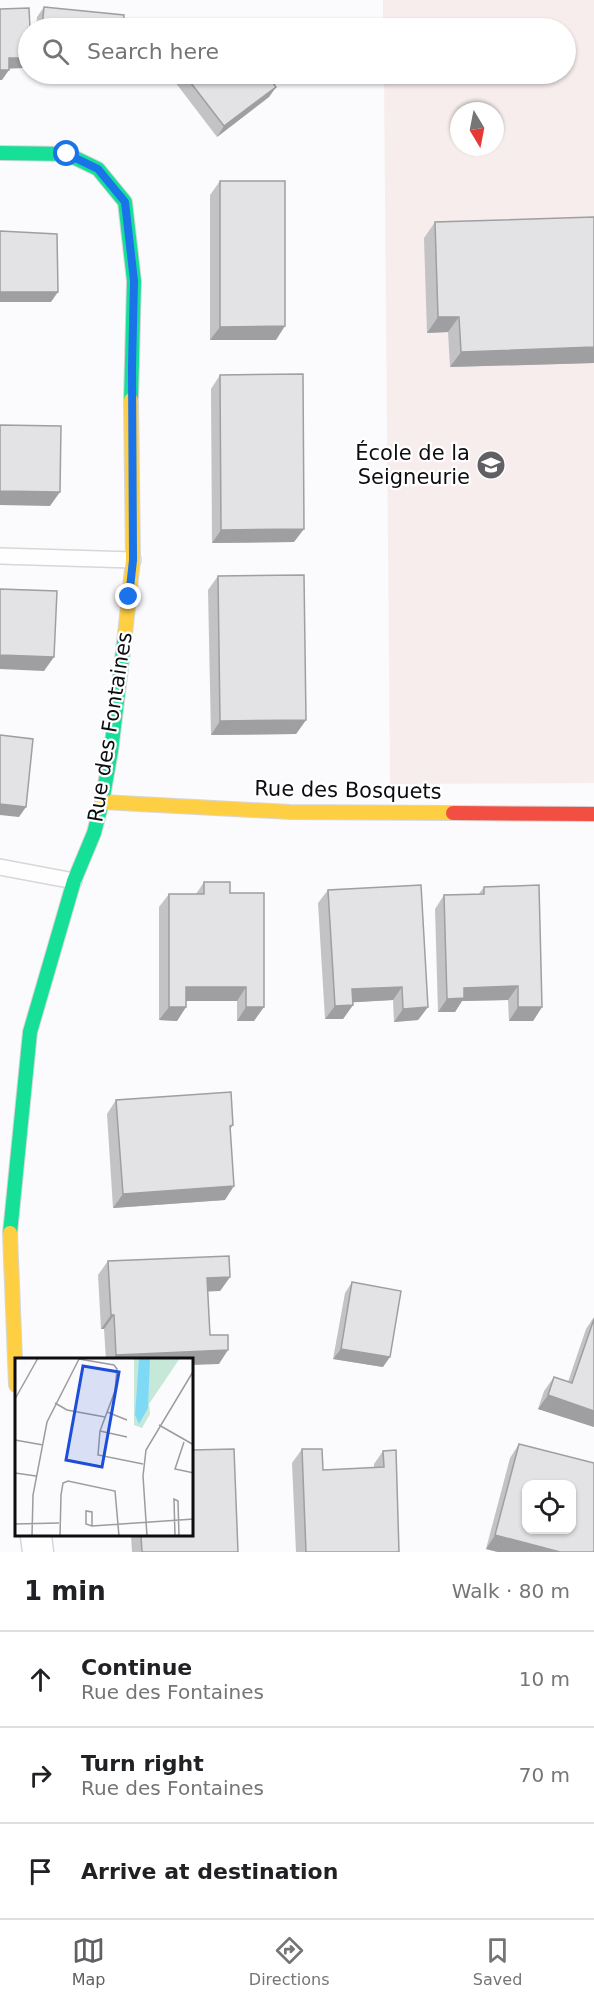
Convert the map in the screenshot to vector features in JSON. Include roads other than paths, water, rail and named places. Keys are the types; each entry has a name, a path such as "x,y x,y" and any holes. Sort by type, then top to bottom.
{"street":[{"name":"Rue des Fontaines","path":"0,153 67,154 98,169 125,202 134,281 133,560 111,751 102,802 94,832 74,881 30,1032 10,1236 15,1360"},
{"name":"Rue des Bosquets","path":"102,802 290,812 594,814"},
{"path":"36,1537 38,1552"}],"lane":[{"path":"0,556 133,560"},
{"path":"0,867 74,881"}],"place":[{"name":"École de la Seigneurie","path":"491,465"}]}
